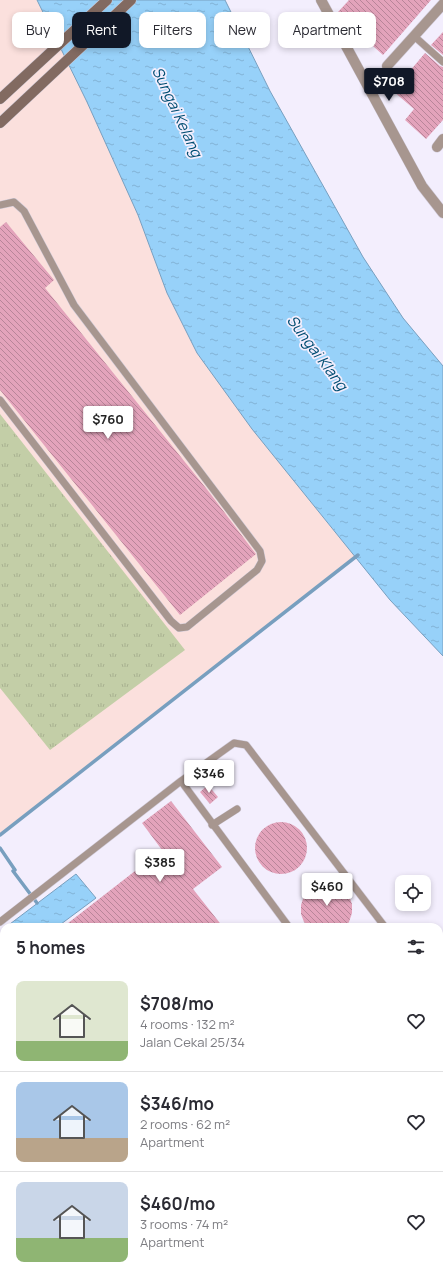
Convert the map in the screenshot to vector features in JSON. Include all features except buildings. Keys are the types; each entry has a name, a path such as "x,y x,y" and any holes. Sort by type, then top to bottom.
{"main road":[{"path":"0,99 107,0"},
{"path":"0,123 131,0"}],"street":[{"path":"321,0 422,186 443,212"},
{"path":"388,66 443,4"}],"lane":[{"path":"414,36 443,62"},
{"path":"0,205 14,202 24,211 74,305 260,551 262,561 257,570 188,627 179,628 171,621 0,400"},
{"path":"0,922 181,781 234,742 246,745 382,923"},
{"path":"181,781 212,825 286,923"},
{"path":"212,825 237,809"}],"shaded area":[{"path":"0,0 37,0 43,12 12,12 12,48 61,48 87,102 138,215 167,293 197,353 325,520 356,557 0,835"}],"green space":[{"path":"0,414 185,650 50,750 0,688"}],"water":[{"path":"37,0 225,0 231,12 214,12 214,48 249,48 270,91 363,257 403,318 443,366 443,656 390,600 252,429 197,353 167,293 138,215 87,102 61,48 64,48 64,12 43,12"},
{"path":"76,874 96,898 62,923 11,923"}],"waterway":[{"path":"0,835 358,555"},
{"path":"0,848 15,870 13,871 37,903"}],"water label":[{"name":"Sungai Kelang","path":"177,112"},
{"name":"Sungai Klang","path":"317,353"}]}
